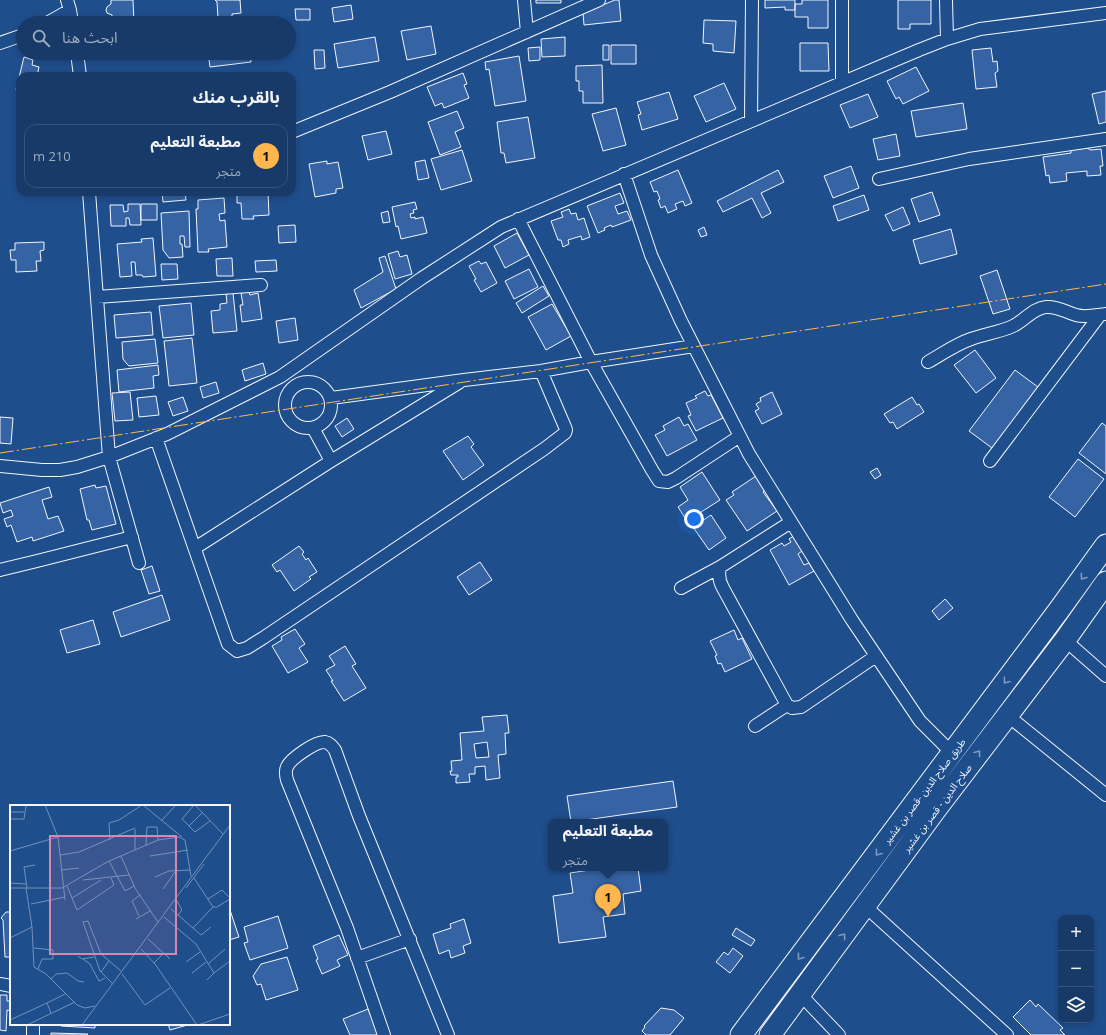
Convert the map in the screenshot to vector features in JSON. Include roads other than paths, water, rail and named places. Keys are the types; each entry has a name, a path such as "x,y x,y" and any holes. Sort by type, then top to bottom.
{"highway":[{"name":"طريق صلاح الدين -قصر بن غشير","path":"741,1035 1106,545"},
{"name":"صلاح الدين - قصر بن غشير","path":"770,1035 1007,715 1065,640 1106,582"}],"street":[{"path":"524,0 527,32"},
{"path":"296,130 390,92 599,0"},
{"path":"752,0 752,120"},
{"path":"842,0 842,82"},
{"path":"946,0 947,39"},
{"path":"55,16 68,5 70,16"},
{"path":"0,466 42,470 60,470 77,467 109,457 156,438 213,412 280,377 422,278 501,227 842,82 947,39 980,29 1106,13"},
{"path":"0,43 16,37"},
{"path":"78,60 79,72"},
{"path":"879,179 969,159 1106,139"},
{"path":"624,174 651,255 694,346 749,454 852,620 920,721 952,753"},
{"path":"89,196 109,457 139,563"},
{"path":"518,219 591,362 652,470 660,481 668,482 676,478 740,436"},
{"path":"97,297 261,285"},
{"path":"928,362 970,339 1010,328 1022,322 1034,311 1045,307 1057,307 1077,316 1103,314"},
{"path":"990,462 1103,314"},
{"path":"331,398 541,371 694,346"},
{"path":"156,438 228,644 237,651 247,648 565,433 566,427 541,371"},
{"path":"280,377 290,390"},
{"path":"195,548 331,461 464,380"},
{"path":"313,382 324,388 331,398 332,408 329,417 322,424 314,428 299,427 288,417 285,403 286,396 290,390 300,383 313,382"},
{"path":"314,428 331,461"},
{"path":"681,588 720,567 791,522"},
{"path":"0,570 132,537"},
{"path":"720,567 720,582 787,706 792,708 801,707 876,656"},
{"path":"1065,640 1106,676"},
{"path":"755,726 787,706"},
{"path":"1007,715 1106,796"},
{"path":"384,1035 347,928 287,780 286,769 292,759 318,743 326,742 332,745 335,750 359,816 448,1035"},
{"path":"865,906 1001,1033"},
{"path":"357,958 410,939"},
{"path":"0,984 10,986"},
{"path":"800,994 838,1035"}],"place":[{"name":"مطبعة التعليم","path":"608,917"}]}
